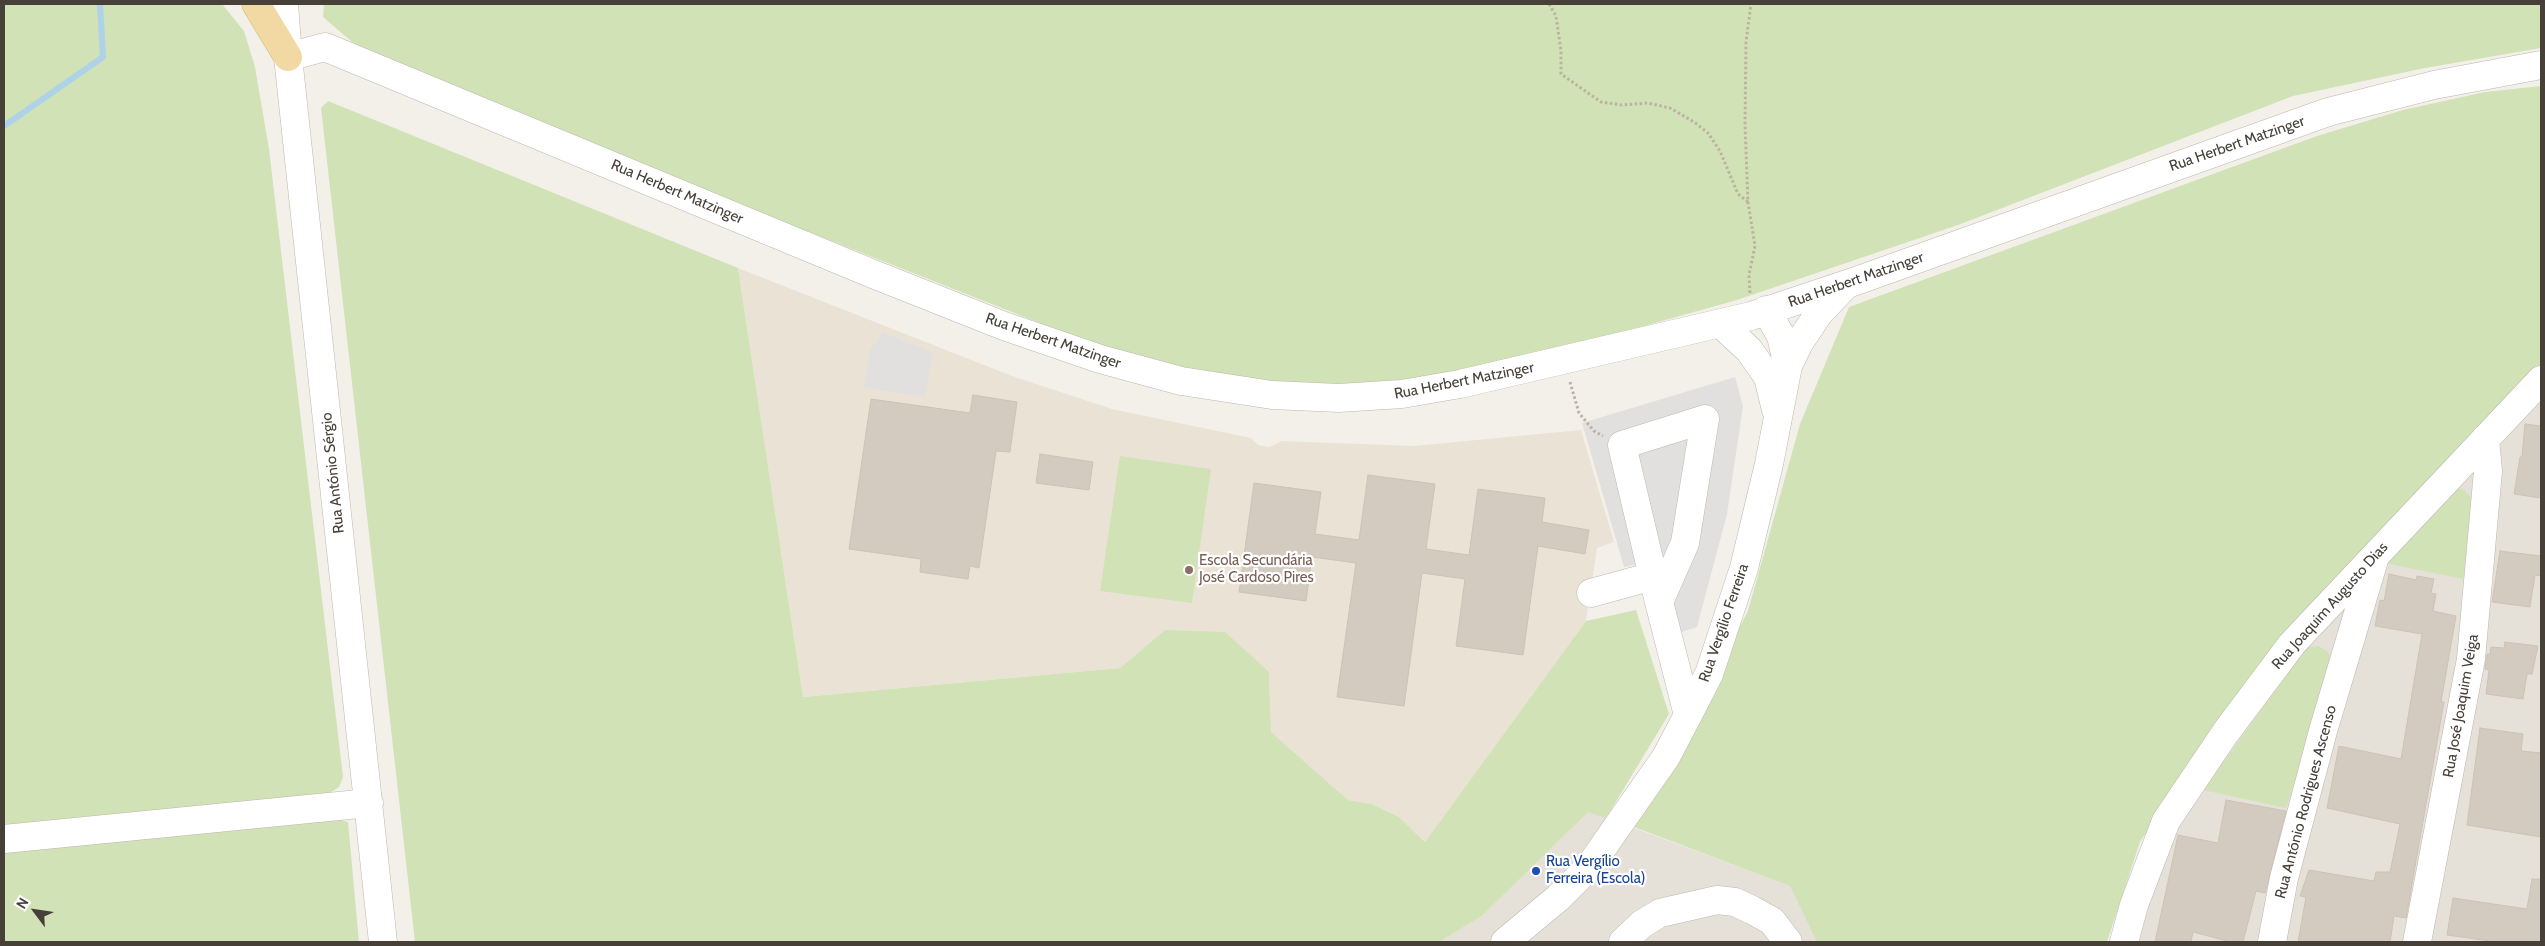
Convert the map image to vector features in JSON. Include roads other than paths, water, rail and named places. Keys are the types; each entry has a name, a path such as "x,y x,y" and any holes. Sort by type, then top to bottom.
{"main road":[{"path":"256,4 288,57"}],"street":[{"name":"Rua António Sérgio","path":"284,4 288,57 370,803 383,942"},
{"name":"Rua Herbert Matzinger","path":"288,57 325,47 1004,326 1100,359 1181,381 1272,395 1338,398 1402,394 1564,361 1721,324 1846,284 2328,112 2434,85 2541,66"},
{"name":"Rua Vergílio Ferreira","path":"1505,942 1552,904 1589,867 1666,757 1688,715 1709,674 1744,568 1769,464 1788,366 1799,343 1819,313 1846,284"},
{"name":"Rua Vergílio Ferreira","path":"1759,313 1781,336 1788,366"},
{"name":"Rua Vergílio Ferreira","path":"1721,324 1749,350 1768,377 1778,416"},
{"name":"Rua Joaquim Augusto Dias","path":"2124,942 2134,905 2166,821 2226,732 2292,644 2541,380"},
{"path":"1659,602 1685,544 1705,419 1622,445 1659,602 1688,715"},
{"name":"Rua José Joaquim Veiga","path":"2417,942 2471,659 2488,472 2485,438"},
{"name":"Rua António Rodrigues Ascenso","path":"2272,942 2286,869 2323,731 2375,556"},
{"path":"1591,593 1653,576"},
{"name":"Rua António Rodrigues Ascenso","path":"2310,625 2330,630 2345,639 2344,663"},
{"path":"4,839 370,803"},
{"path":"1623,942 1642,924 1660,913 1717,900 1735,902 1772,921 1788,942"}],"waterway":[{"path":"4,126 103,57 100,4"}],"place":[{"name":"Escola Secundária José Cardoso Pires","path":"1189,570"},
{"name":"Rua Vergílio Ferreira (Escola)","path":"1536,871"}]}
